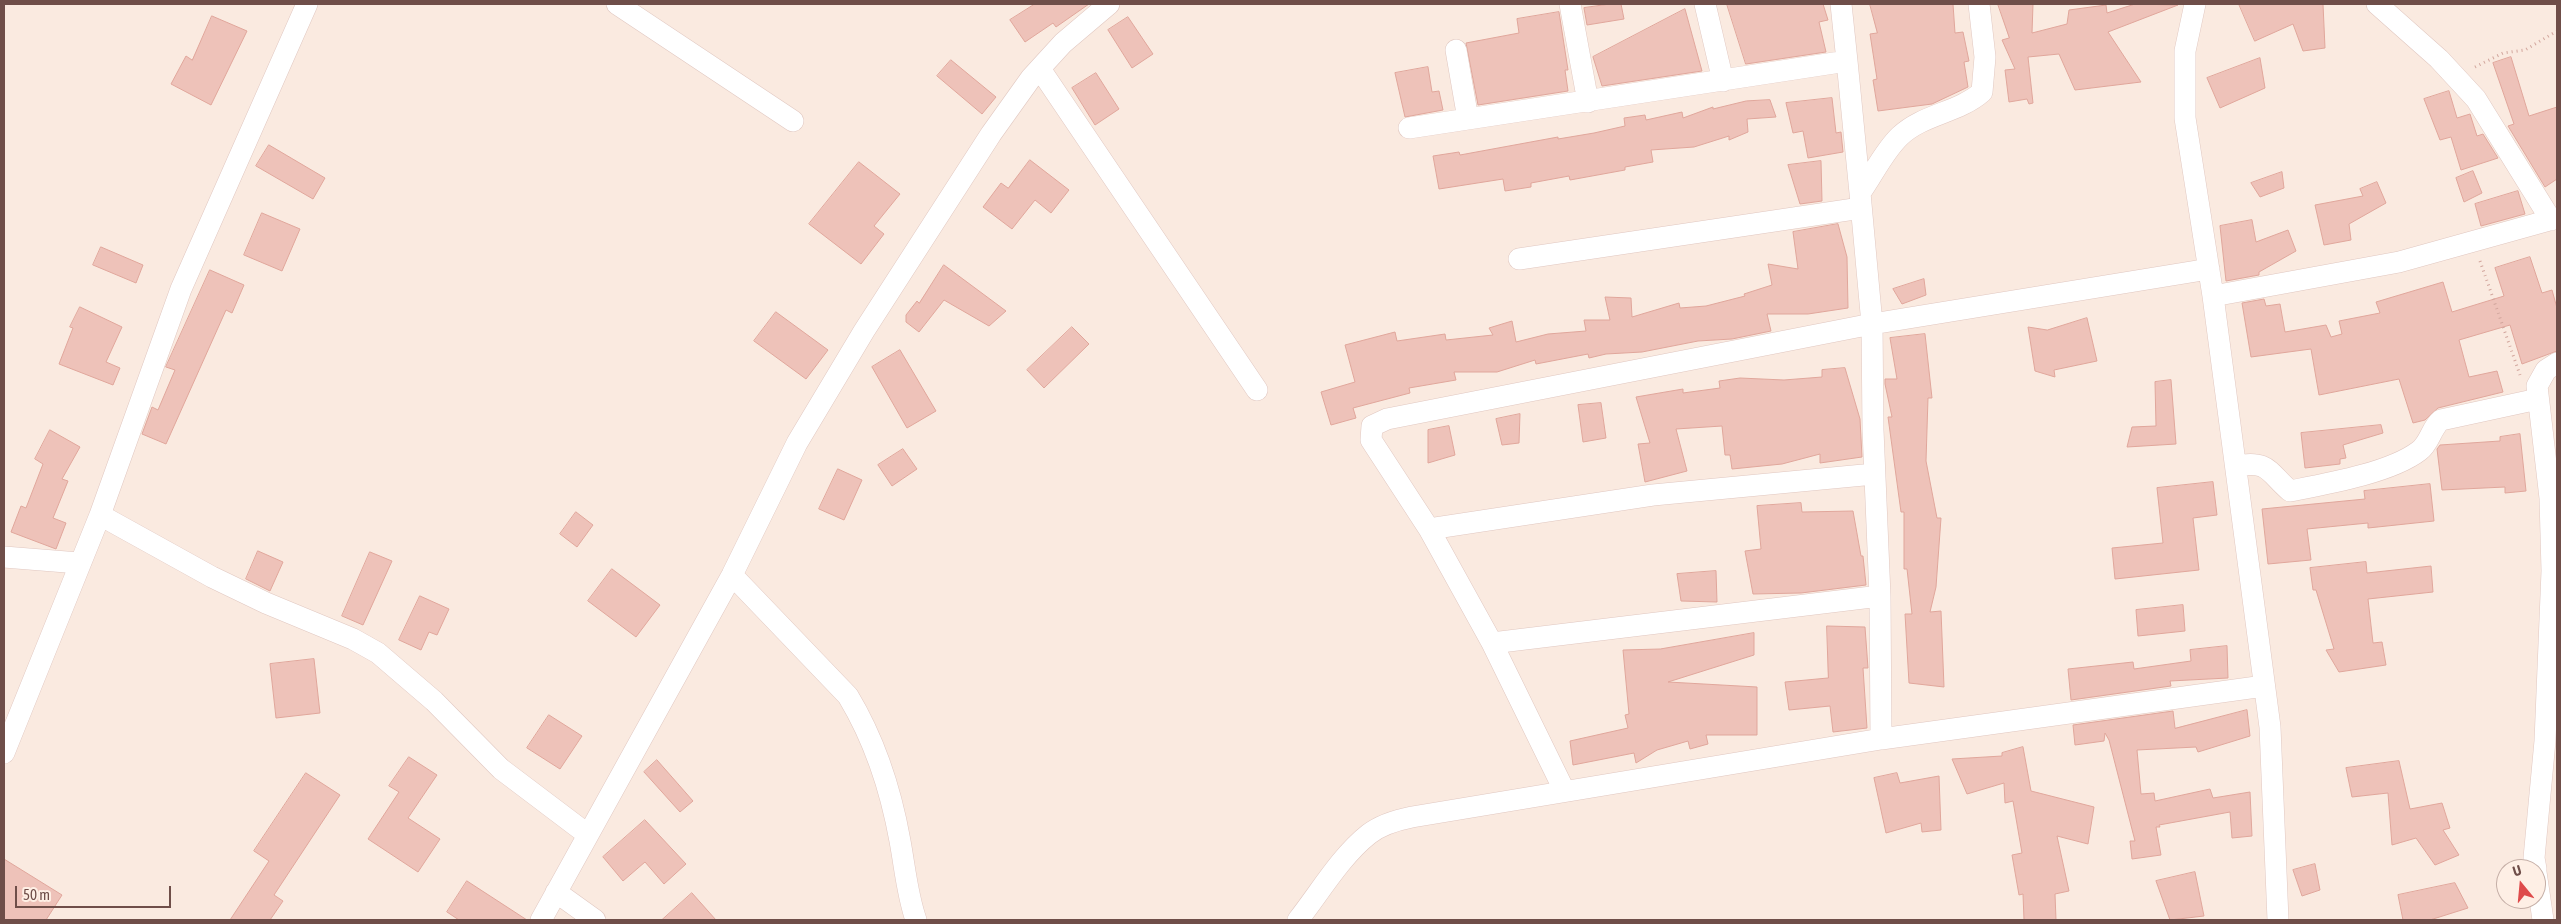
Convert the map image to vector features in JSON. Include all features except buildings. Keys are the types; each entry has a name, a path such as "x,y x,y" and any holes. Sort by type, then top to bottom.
{"street":[{"path":"4,753 79,563 100,516 181,289 308,4"},
{"path":"617,4 792,122"},
{"path":"541,920 732,575 797,443 864,331 991,134 1040,68 1063,43 1109,4"},
{"path":"1570,4 1588,102"},
{"path":"1704,4 1724,81"},
{"path":"1841,4 1872,324 1874,474 1880,596 1881,738"},
{"path":"1519,259 1860,200 1901,135 1918,124 1965,105 1982,92 1985,57 1979,4"},
{"path":"2195,4 2185,51 2185,118 2213,296 2270,727 2278,920"},
{"path":"2213,296 2380,266 2554,219 2476,99 2456,76 2377,4"},
{"path":"1456,50 1468,119"},
{"path":"1409,128 1847,61"},
{"path":"1040,68 1257,390"},
{"path":"1564,790 1492,642 1429,529 1371,440 1372,426 1387,419 1872,324 2209,269"},
{"path":"2534,859 2545,740 2552,570 2550,498 2537,393 2546,370 2557,363"},
{"path":"2236,466 2252,463 2263,465 2290,491 2311,487 2392,466 2418,452 2427,443 2437,424 2442,420 2537,393"},
{"path":"1429,529 1653,495 1874,474"},
{"path":"100,516 212,577 266,603 353,639 378,653 434,701 501,769 587,834"},
{"path":"4,557 79,563"},
{"path":"732,575 848,696 860,715 883,775 894,813 908,896 916,920"},
{"path":"1492,642 1880,596"},
{"path":"1298,920 1357,845 1370,833 1389,822 1564,790 1881,738 2264,686"},
{"path":"556,892 595,920"}],"path":[{"path":"2456,76 2503,53 2526,50 2557,30"},
{"path":"2473,242 2522,380 2537,393"}]}
